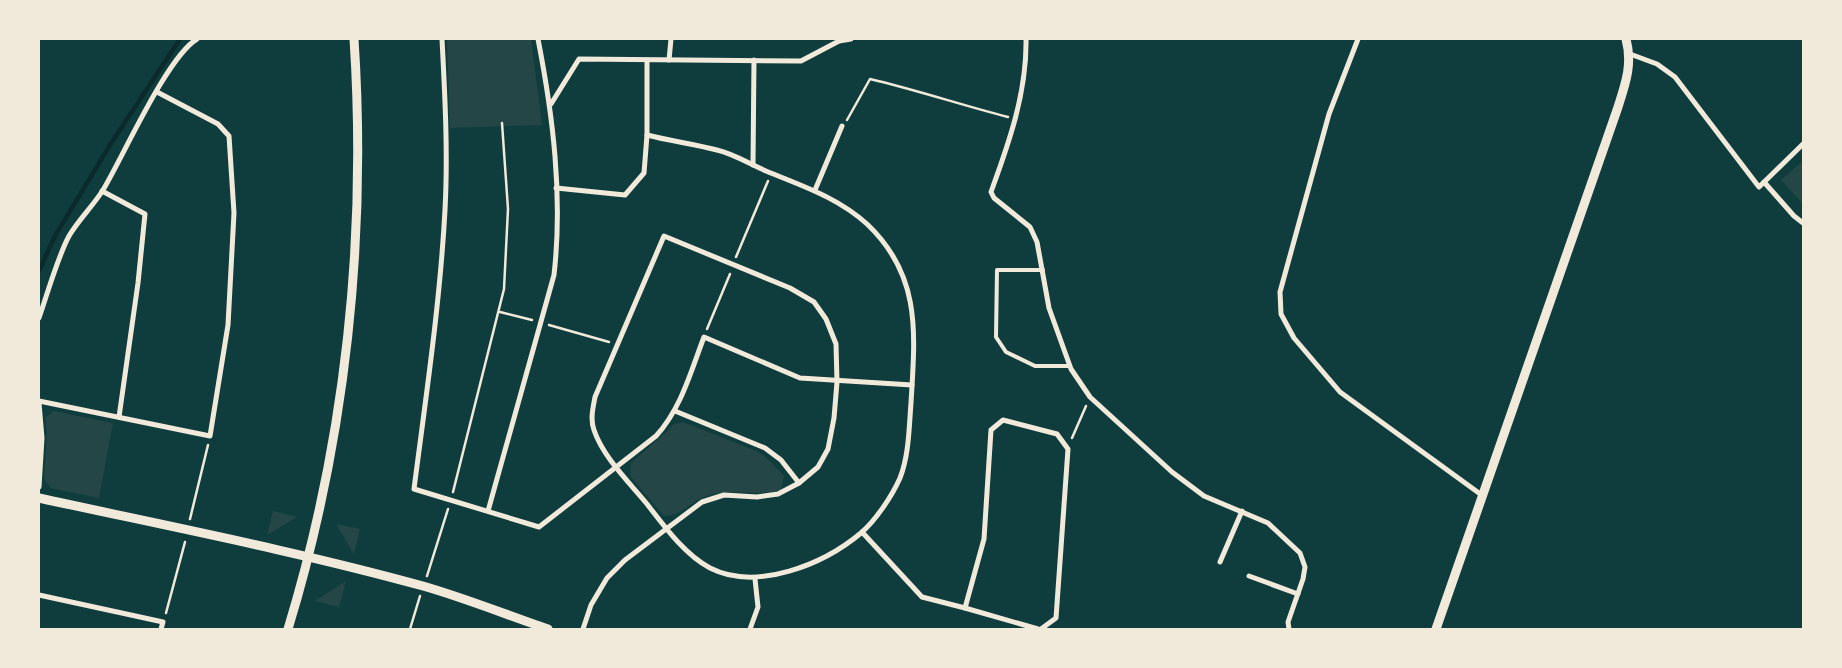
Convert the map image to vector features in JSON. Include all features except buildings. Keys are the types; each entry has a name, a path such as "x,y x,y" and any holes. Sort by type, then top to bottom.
{"street":[{"path":"39,318 69,237 102,191 157,92 180,56 190,43 197,39"},
{"path":"288,629 309,558 343,377 352,299 358,167 354,39"},
{"path":"442,39 446,125 445,210 432,346 414,489 539,527 656,436 675,411 704,337 800,378 836,382 912,385"},
{"path":"488,512 554,275 557,245 556,188 551,105 538,39"},
{"path":"669,60 671,39"},
{"path":"551,105 579,59 801,61 839,41 851,39"},
{"path":"1026,39 1026,57 1016,118 991,192 994,198 1030,227 1038,242 1049,308 1070,366 1090,398 1172,472 1204,496 1268,523 1300,553 1305,567 1288,622 1289,629"},
{"path":"1358,39 1328,114 1280,292 1280,314 1294,338 1340,392 1483,496"},
{"path":"1436,629 1618,110 1630,72 1630,54 1626,39"},
{"path":"1630,54 1657,64 1674,77 1759,187 1803,144"},
{"path":"556,188 625,195 644,173 647,135 647,60"},
{"path":"753,165 754,60"},
{"path":"39,487 42,438 39,402 210,436 228,325 234,213 229,136 218,124 157,92"},
{"path":"815,190 842,126"},
{"path":"583,629 591,605 607,578 625,560 667,529 702,502 724,495 757,497 778,494 799,483 818,467 828,449 834,418 836,344 826,318 814,302 790,288 664,236 595,397 592,412 593,429 617,466 667,529 694,556 710,568 734,576 755,579 790,571 828,554 862,532 882,508 900,478 908,446 915,325 905,283 884,243 866,224 844,206 815,190 718,150 647,135"},
{"path":"1764,182 1794,216 1803,223"},
{"path":"102,191 145,214 119,417"},
{"path":"675,411 765,448 781,460 799,483"},
{"path":"862,532 922,597 1040,629 1056,618 1068,449 1057,434 1003,420 991,430 984,539 965,608"},
{"path":"39,498 309,558 424,587 548,629"},
{"path":"1220,562 1242,511"},
{"path":"1249,576 1298,594"},
{"path":"750,629 758,607 755,579"},
{"path":"39,595 163,622 161,629"}],"lane":[{"path":"1043,270 997,270 996,337 1006,352 1035,366 1070,366"}],"path":[{"path":"842,126 870,79 921,91 968,107 1016,118"},
{"path":"426,580 451,501 500,312 507,263 508,208 502,123"},
{"path":"500,312 617,344"},
{"path":"1068,449 1075,428 1090,398"},
{"path":"190,519 210,436"},
{"path":"163,622 185,542"},
{"path":"410,629 420,596"}],"shaded area":[{"path":"447,39 531,39 542,125 450,128"},
{"path":"1803,161 1803,204 1781,180"},
{"path":"54,411 113,423 99,498 51,488 44,479 47,433 45,418"},
{"path":"683,422 759,452 784,476 781,490 710,495 677,513 664,516 630,476 631,463 670,429 672,425"},
{"path":"273,511 297,517 267,535"},
{"path":"336,524 360,529 354,554"},
{"path":"346,581 339,607 315,601"}],"waterway":[{"path":"39,271 55,236 110,145 180,39"}]}
